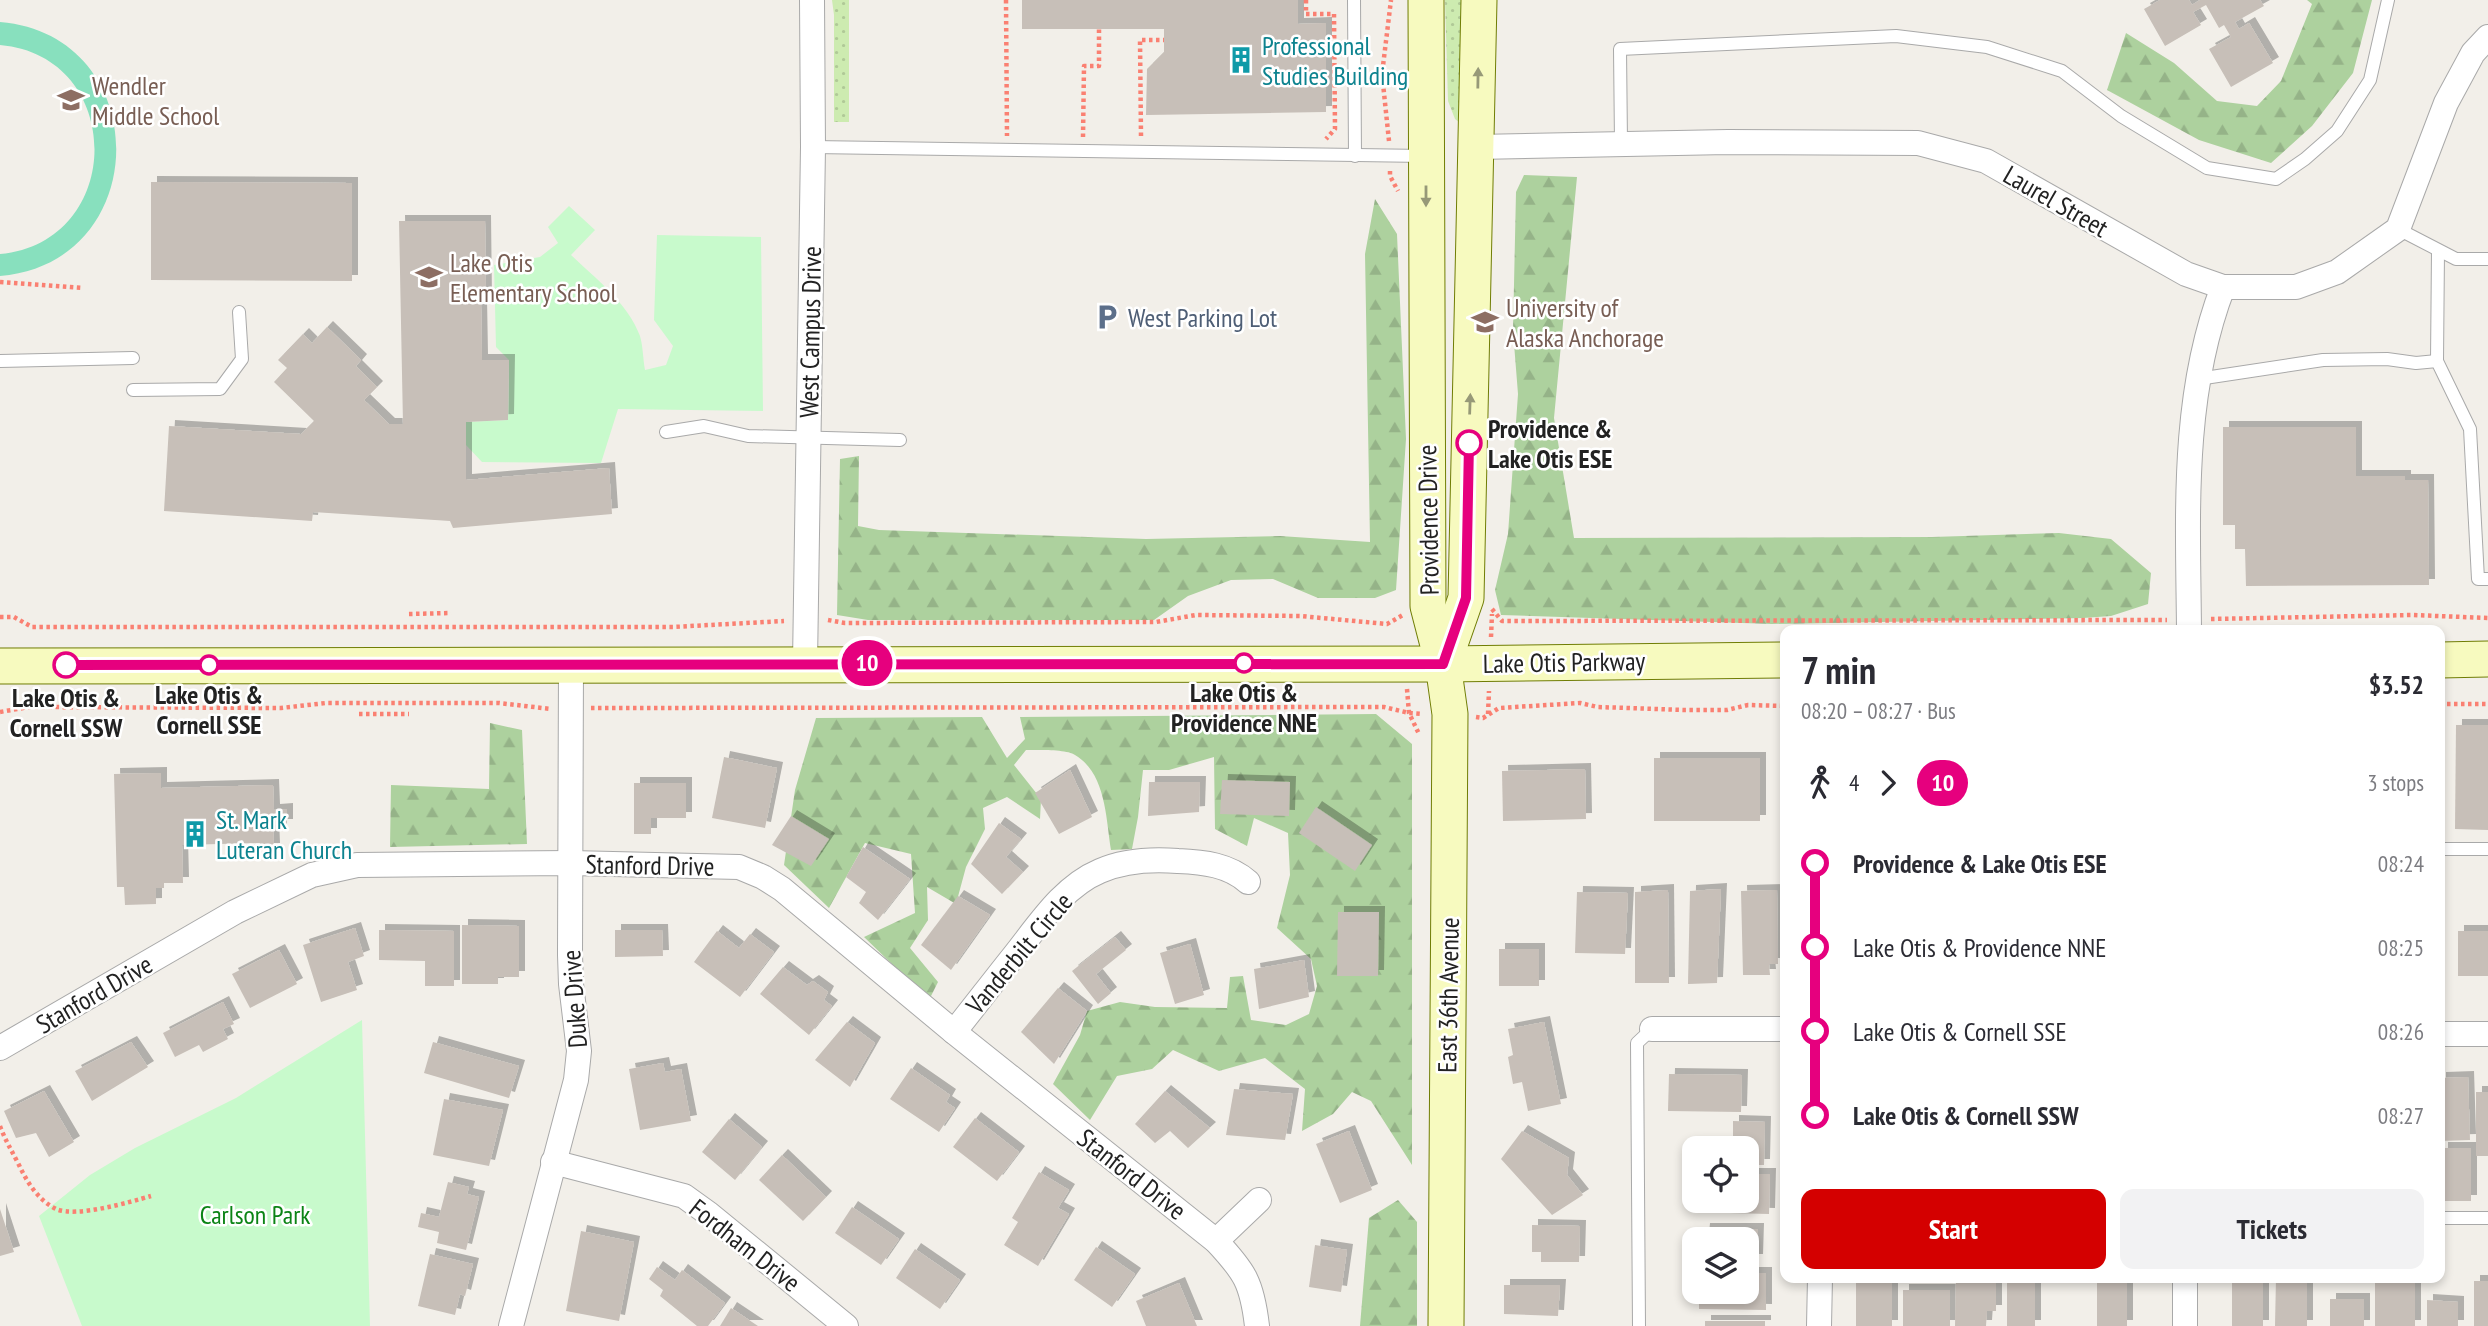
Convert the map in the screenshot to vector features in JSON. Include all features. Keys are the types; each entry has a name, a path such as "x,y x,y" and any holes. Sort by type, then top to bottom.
{"main road":[{"name":"Providence Drive","path":"1443,664 1466,598 1479,0"},
{"name":"Providence Drive","path":"1426,15 1428,606 1443,664"},
{"path":"1426,15 1436,55 1438,96 1444,125 1458,142 1476,146"},
{"path":"2445,660 2488,659"},
{"name":"Lake Otis Parkway","path":"0,666 1443,664 1780,660"},
{"name":"East 36th Avenue","path":"1443,664 1450,714 1446,1326"}],"street":[{"name":"West Campus Drive","path":"805,663 813,147 812,0"},
{"path":"2398,229 2446,103 2473,53 2488,37"},
{"name":"Laurel Street","path":"1476,146 1918,143 1986,161 2186,274 2222,286 2296,286 2337,272 2398,229"},
{"path":"2189,625 2189,446 2198,379 2210,320 2222,286"},
{"name":"Duke Drive","path":"510,1326 576,1080 579,1052 571,984 571,664"},
{"name":"Vanderbilt Circle","path":"954,1032 1050,909 1079,882 1100,871 1125,863 1154,859 1187,861 1216,865 1238,874 1248,882"},
{"name":"Stanford Drive","path":"0,1048 235,912 312,875 357,865 571,863 739,867 782,889 954,1032 1216,1241 1241,1268 1254,1299 1257,1326"},
{"path":"1651,1029 1780,1029"},
{"path":"2445,1034 2488,1034"},
{"name":"Fordham Drive","path":"553,1162 684,1196 846,1326"},
{"path":"1216,1241 1259,1200"},
{"path":"1819,1326 1820,1283"},
{"path":"2185,1283 2185,1326"}],"lane":[{"path":"1354,0 1355,156"},
{"path":"1620,144 1620,49 1896,37 1987,47 2062,71 2121,116 2207,168 2276,179 2305,159 2337,131 2370,80 2388,0"},
{"path":"813,147 1426,156"},
{"path":"2398,229 2456,259 2488,259"},
{"path":"2438,251 2437,360 2470,429 2478,579 2488,579"},
{"path":"133,390 220,389 242,359 239,312"},
{"path":"0,361 133,358"},
{"path":"2198,379 2323,360 2388,359 2416,363 2437,360"},
{"path":"666,432 704,426 748,436 900,440"},
{"path":"2445,849 2488,849"},
{"path":"1640,1326 1637,1043 1651,1029"},
{"path":"2445,1218 2488,1218"}],"path":[{"path":"994,138 1007,138 1006,0"},
{"path":"1306,0 1306,14 1334,14 1335,129 1328,139 1314,139"},
{"path":"1390,144 1382,74 1391,0"},
{"path":"1083,138 1084,66 1099,66 1099,28"},
{"path":"1154,138 1141,138 1140,40 1164,40"},
{"path":"0,282 83,288"},
{"path":"837,620 845,623 1156,622 1196,614 1300,616 1387,624 1412,608"},
{"path":"1492,609 1502,621 2189,625 2413,615 2488,618"},
{"path":"408,614 451,613"},
{"path":"0,617 15,617 32,626 673,626 789,621"},
{"path":"0,712 29,708 281,708 340,703 499,703 542,710 1384,707 1409,713"},
{"path":"1488,715 1499,708 1580,703 1598,707 1685,710 1727,710 1748,705 1780,706"},
{"path":"2445,704 2488,704"},
{"path":"359,714 409,714"},
{"path":"0,1126 27,1181 40,1197 58,1210 104,1209 151,1196"}],"green space":[{"path":"832,0 849,0 849,122 834,122"},
{"path":"1445,0 1466,0 1465,127 1455,119 1448,101"},
{"path":"2307,0 2372,0 2353,73 2312,126 2271,163 2199,140 2107,90 2126,33 2174,63 2217,101 2257,106 2281,81 2312,4"},
{"path":"0,22 51,36 87,65 109,105 116,149 109,193 87,233 51,262 0,276 0,254 41,242 71,218 89,185 94,149 89,113 71,81 41,57 0,45"},
{"path":"1524,175 1577,177 1554,418 1574,538 1932,537 2059,533 2111,539 2151,573 2148,604 2111,616 2083,618 1772,624 1501,615 1495,590 1508,534 1518,394 1513,331 1516,192"},
{"path":"1375,199 1397,234 1406,439 1396,590 1375,598 1318,598 1273,579 1231,580 1188,596 1154,620 868,620 837,615 840,459 859,456 858,526 879,530 1146,539 1280,536 1370,542 1365,254"},
{"path":"569,206 595,230 571,255 628,313 640,336 645,370 666,365 673,346 654,320 657,235 761,237 763,411 618,409 601,463 482,462 466,445 466,422 508,420 509,360 496,347 494,265 540,257 558,243 548,227"},
{"path":"1376,714 1412,744 1412,1165 1371,1101 1352,1092 1333,1114 1302,1131 1305,1089 1265,1058 1219,1071 1173,1050 1152,1069 1117,1076 1090,1120 1053,1084 1080,1035 1087,1011 1120,1002 1155,1007 1227,1008 1230,977 1243,976 1251,1020 1286,1025 1309,1014 1317,986 1311,959 1277,928 1290,875 1288,833 1254,818 1247,846 1215,829 1214,757 1169,770 1143,770 1132,849 1111,850 1103,798 1093,773 1085,763 1066,752 1026,750 1014,765 1041,799 1040,819 1007,797 983,808 985,829 966,867 956,904 927,887 928,920 910,948 938,982 929,1000 864,937 915,913 911,854 865,843 829,908 784,865 795,790 816,718 982,717 1007,758 1025,739 1020,717"},
{"path":"490,723 522,730 527,844 390,847 391,785 489,789"},
{"name":"Carlson Park","path":"362,1020 370,1326 82,1326 39,1216 90,1175 135,1148 236,1098"},
{"path":"1398,1200 1417,1222 1417,1326 1360,1326 1369,1218"}],"building":[{"name":"Professional Studies Building","path":"1022,0 1298,0 1298,24 1326,23 1326,112 1146,115 1147,69 1164,52 1164,29 1022,29"},
{"path":"2160,0 2189,0 2192,5 2200,0 2260,0 2264,6 2235,22 2239,29 2249,23 2273,63 2231,87 2209,49 2231,37 2224,25 2219,28 2206,5 2193,12 2201,25 2165,46 2144,9"},
{"path":"151,182 352,183 352,281 151,280"},
{"name":"Lake Otis Elementary School","path":"399,221 485,221 486,304 481,304 482,360 509,360 508,420 466,422 466,480 609,468 612,514 453,528 450,521 313,512 312,521 164,511 169,426 301,434 314,421 274,382 287,368 278,360 303,334 312,343 327,327 361,360 356,366 377,387 364,400 389,424 403,424"},
{"path":"2223,427 2356,427 2356,476 2405,476 2405,480 2428,480 2429,585 2246,586 2245,549 2235,549 2235,525 2223,525"},
{"path":"2456,725 2488,725 2488,830 2455,829"},
{"path":"724,757 777,768 765,828 712,818"},
{"path":"1654,758 1760,758 1760,821 1654,821"},
{"path":"1585,769 1586,819 1503,821 1502,771"},
{"path":"1070,770 1092,817 1059,834 1035,793"},
{"name":"St. Mark Luteran Church","path":"161,773 161,788 273,785 274,810 287,809 287,825 273,825 274,849 260,849 260,843 182,845 183,883 164,883 164,888 156,888 156,904 125,905 124,887 117,887 114,774"},
{"path":"1222,780 1290,782 1289,816 1220,814"},
{"path":"1149,782 1200,782 1199,812 1148,816"},
{"path":"634,783 686,783 686,818 651,818 651,834 634,834"},
{"path":"1316,807 1372,845 1355,871 1299,833"},
{"path":"791,816 829,839 811,866 772,845"},
{"path":"999,823 1021,839 1006,857 1023,872 1002,894 971,864"},
{"path":"863,847 910,879 878,920 859,903 866,892 846,877"},
{"path":"1721,889 1717,983 1688,984 1690,891"},
{"path":"1668,890 1669,983 1635,983 1635,892"},
{"path":"1777,890 1778,964 1769,964 1770,975 1743,975 1741,891"},
{"path":"1577,892 1628,893 1625,954 1575,953"},
{"path":"958,896 990,915 951,970 921,945"},
{"path":"1338,912 1379,912 1378,976 1337,976"},
{"path":"462,925 519,926 519,977 498,977 498,984 462,984"},
{"path":"355,928 364,956 348,962 357,990 321,1002 303,945"},
{"path":"379,930 454,931 454,986 425,986 425,961 379,960"},
{"path":"615,930 662,930 663,956 615,957"},
{"path":"717,931 739,948 750,934 774,952 740,997 694,962"},
{"path":"2458,931 2488,931 2488,976 2458,976"},
{"path":"1115,937 1126,950 1096,974 1111,993 1098,1004 1072,971"},
{"path":"1190,944 1204,995 1175,1004 1160,953"},
{"path":"1499,949 1539,949 1539,986 1499,986"},
{"path":"279,950 297,984 250,1008 232,974"},
{"path":"1304,960 1309,997 1259,1009 1254,969"},
{"path":"783,967 807,985 813,981 828,992 824,1000 832,1006 809,1035 760,994"},
{"path":"1058,988 1087,1011 1054,1064 1021,1032"},
{"path":"223,1002 234,1024 223,1029 228,1039 203,1052 199,1045 175,1057 163,1033"},
{"path":"847,1022 875,1043 850,1087 815,1060"},
{"path":"1544,1022 1561,1104 1528,1111 1522,1082 1513,1084 1508,1057 1513,1055 1508,1029"},
{"path":"131,1042 148,1067 92,1101 75,1071"},
{"path":"433,1042 519,1066 509,1098 424,1073"},
{"path":"663,1063 665,1072 681,1069 691,1121 640,1130 629,1069"},
{"path":"911,1068 950,1095 946,1102 955,1108 939,1132 890,1099"},
{"path":"1669,1074 1742,1075 1741,1112 1668,1111"},
{"path":"2468,1077 2470,1140 2445,1141 2445,1078"},
{"path":"1234,1089 1293,1094 1285,1140 1226,1135"},
{"path":"44,1091 74,1142 49,1157 36,1133 16,1138 4,1111"},
{"path":"1165,1091 1210,1128 1188,1148 1170,1131 1155,1143 1135,1124"},
{"path":"2476,1092 2488,1092 2488,1156 2476,1156"},
{"path":"444,1099 503,1110 489,1166 433,1155"},
{"path":"975,1118 1019,1152 997,1181 953,1147"},
{"path":"729,1119 762,1147 735,1180 702,1152"},
{"path":"1733,1121 1765,1122 1764,1165 1759,1165 1759,1136 1733,1136"},
{"path":"1349,1131 1372,1190 1340,1203 1316,1144"},
{"path":"1522,1131 1569,1158 1567,1175 1583,1195 1552,1215 1501,1159"},
{"path":"2445,1148 2471,1148 2471,1201 2445,1201"},
{"path":"782,1155 826,1197 803,1221 759,1180"},
{"path":"1039,1172 1069,1190 1058,1208 1069,1214 1038,1266 1004,1245 1018,1222 1012,1218"},
{"path":"1759,1174 1770,1174 1769,1214 1729,1213 1759,1213"},
{"path":"448,1182 469,1187 467,1194 479,1197 466,1250 437,1243 439,1232 418,1227 421,1213 439,1217"},
{"path":"852,1207 899,1239 881,1265 835,1233"},
{"path":"0,1209 14,1252 0,1256"},
{"path":"1532,1225 1580,1226 1579,1262 1541,1262 1541,1252 1532,1252"},
{"path":"581,1231 634,1242 619,1321 566,1311"},
{"path":"1315,1245 1347,1250 1341,1292 1309,1287"},
{"path":"1096,1247 1135,1274 1112,1307 1074,1280"},
{"path":"915,1249 960,1280 940,1309 896,1278"},
{"path":"430,1254 473,1264 465,1296 460,1294 455,1315 418,1306"},
{"path":"657,1267 675,1280 682,1270 725,1303 708,1326 697,1326 660,1296 663,1290 649,1279"},
{"path":"1759,1273 1766,1273 1766,1310 1699,1309 1699,1304 1759,1304"},
{"path":"2474,1281 2488,1281 2488,1326 2474,1326"},
{"path":"1179,1283 1197,1326 1146,1326 1136,1301"},
{"path":"1856,1283 1892,1283 1892,1326 1856,1326"},
{"path":"1956,1283 1996,1283 1996,1311 1987,1311 1986,1326 1955,1326"},
{"path":"2007,1283 2035,1283 2035,1326 2007,1326"},
{"path":"2097,1283 2127,1283 2127,1326 2097,1326"},
{"path":"2232,1283 2263,1283 2263,1326 2232,1326"},
{"path":"2276,1283 2307,1283 2307,1326 2275,1326"},
{"path":"2375,1283 2415,1283 2415,1326 2375,1326"},
{"path":"1504,1285 1560,1285 1558,1316 1504,1314"},
{"path":"1903,1290 1950,1290 1950,1326 1903,1326"},
{"path":"2330,1299 2364,1299 2364,1326 2330,1326"},
{"path":"2427,1300 2458,1302 2458,1326 2427,1326"},
{"path":"731,1308 758,1326 720,1326"},
{"path":"1705,1321 1765,1321 1765,1326 1705,1326"}],"bus line":[{"name":"10","path":"66,665 1443,664 1466,598 1469,443"}],"place":[{"name":"Professional Studies Building","path":"1241,60"},
{"name":"Wendler Middle School","path":"71,100"},
{"name":"Lake Otis Elementary School","path":"429,277"},
{"name":"West Parking Lot","path":"1107,317"},
{"name":"University of Alaska Anchorage","path":"1485,322"},
{"name":"Providence & Lake Otis ESE","path":"1469,443"},
{"name":"Lake Otis & Providence NNE","path":"1244,663"},
{"name":"Lake Otis & Cornell SSW","path":"66,665"},
{"name":"Lake Otis & Cornell SSE","path":"209,665"},
{"name":"St. Mark Luteran Church","path":"195,834"}]}
